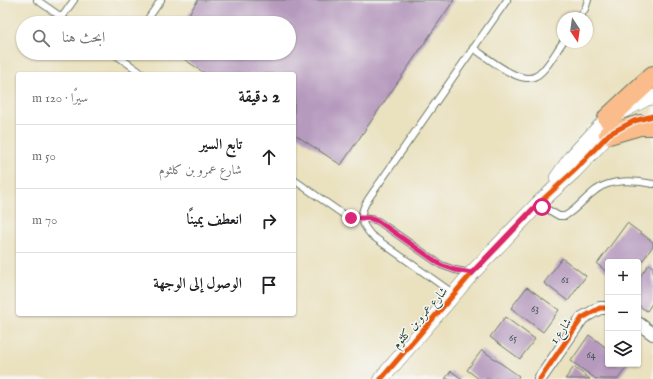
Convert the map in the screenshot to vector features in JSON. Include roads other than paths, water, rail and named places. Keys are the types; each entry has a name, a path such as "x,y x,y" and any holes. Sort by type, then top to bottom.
{"highway":[{"path":"608,126 653,76"},
{"path":"608,126 653,125"}],"street":[{"name":"شارع عمرو بن كلثوم","path":"381,379 472,273 538,204 574,171 608,126 642,101 653,97"},
{"name":"شارع عمرو بن كلثوم","path":"608,126 653,116"},
{"name":"شارع 1","path":"540,379 582,318 600,308 605,308"},
{"path":"641,325 653,334"}],"lane":[{"path":"37,0 61,16"},
{"path":"63,16 74,0"},
{"path":"150,16 160,0"},
{"path":"454,294 371,235 366,229 361,218 369,198 507,0"},
{"path":"583,12 588,0"},
{"path":"473,48 515,76 525,79 536,77 544,69 559,48"},
{"path":"128,60 141,72"},
{"path":"296,181 347,217 374,220 381,223 441,265 455,270 472,273"},
{"path":"538,204 559,216 565,216 598,188 618,181 639,181 653,184"}]}
